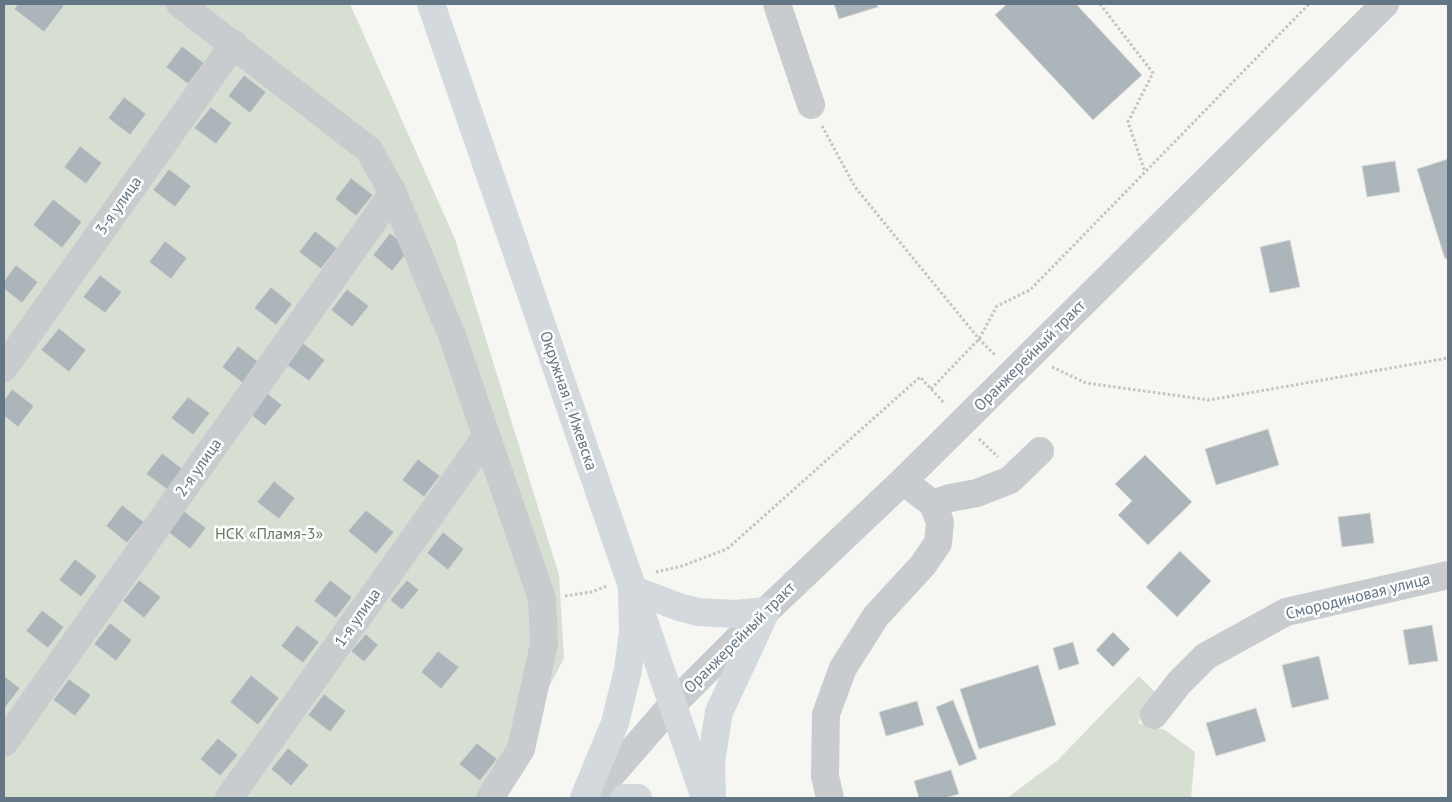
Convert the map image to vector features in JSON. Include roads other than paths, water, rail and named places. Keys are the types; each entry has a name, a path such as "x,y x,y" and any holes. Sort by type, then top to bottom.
{"main road":[{"name":"Окружная г. Ижевска","path":"431,4 705,798"},
{"path":"584,798 615,724 628,670 633,632 630,584 679,607 698,612 735,614 766,611"},
{"path":"712,798 711,762 719,712 766,611"},
{"path":"625,798 638,798"}],"street":[{"path":"180,4 234,44 368,150 393,193 453,338 542,599 544,644 521,749 490,798"},
{"path":"777,4 811,105"},
{"name":"Оранжерейный тракт","path":"591,798 672,705 766,611 903,481 1385,4"},
{"name":"3-я улица","path":"4,368 234,44"},
{"name":"2-я улица","path":"4,743 393,193"},
{"name":"1-я улица","path":"230,798 486,438"},
{"path":"933,504 950,498 977,493 1010,480 1040,451"},
{"path":"830,798 825,776 826,714 843,668 876,616 923,565 938,543 940,522 933,504 903,481"},
{"name":"Смородиновая улица","path":"1154,715 1179,683 1206,656 1286,612 1448,575"}],"park label":[{"name":"НСК «Пламя-3»","path":"269,534"}]}
